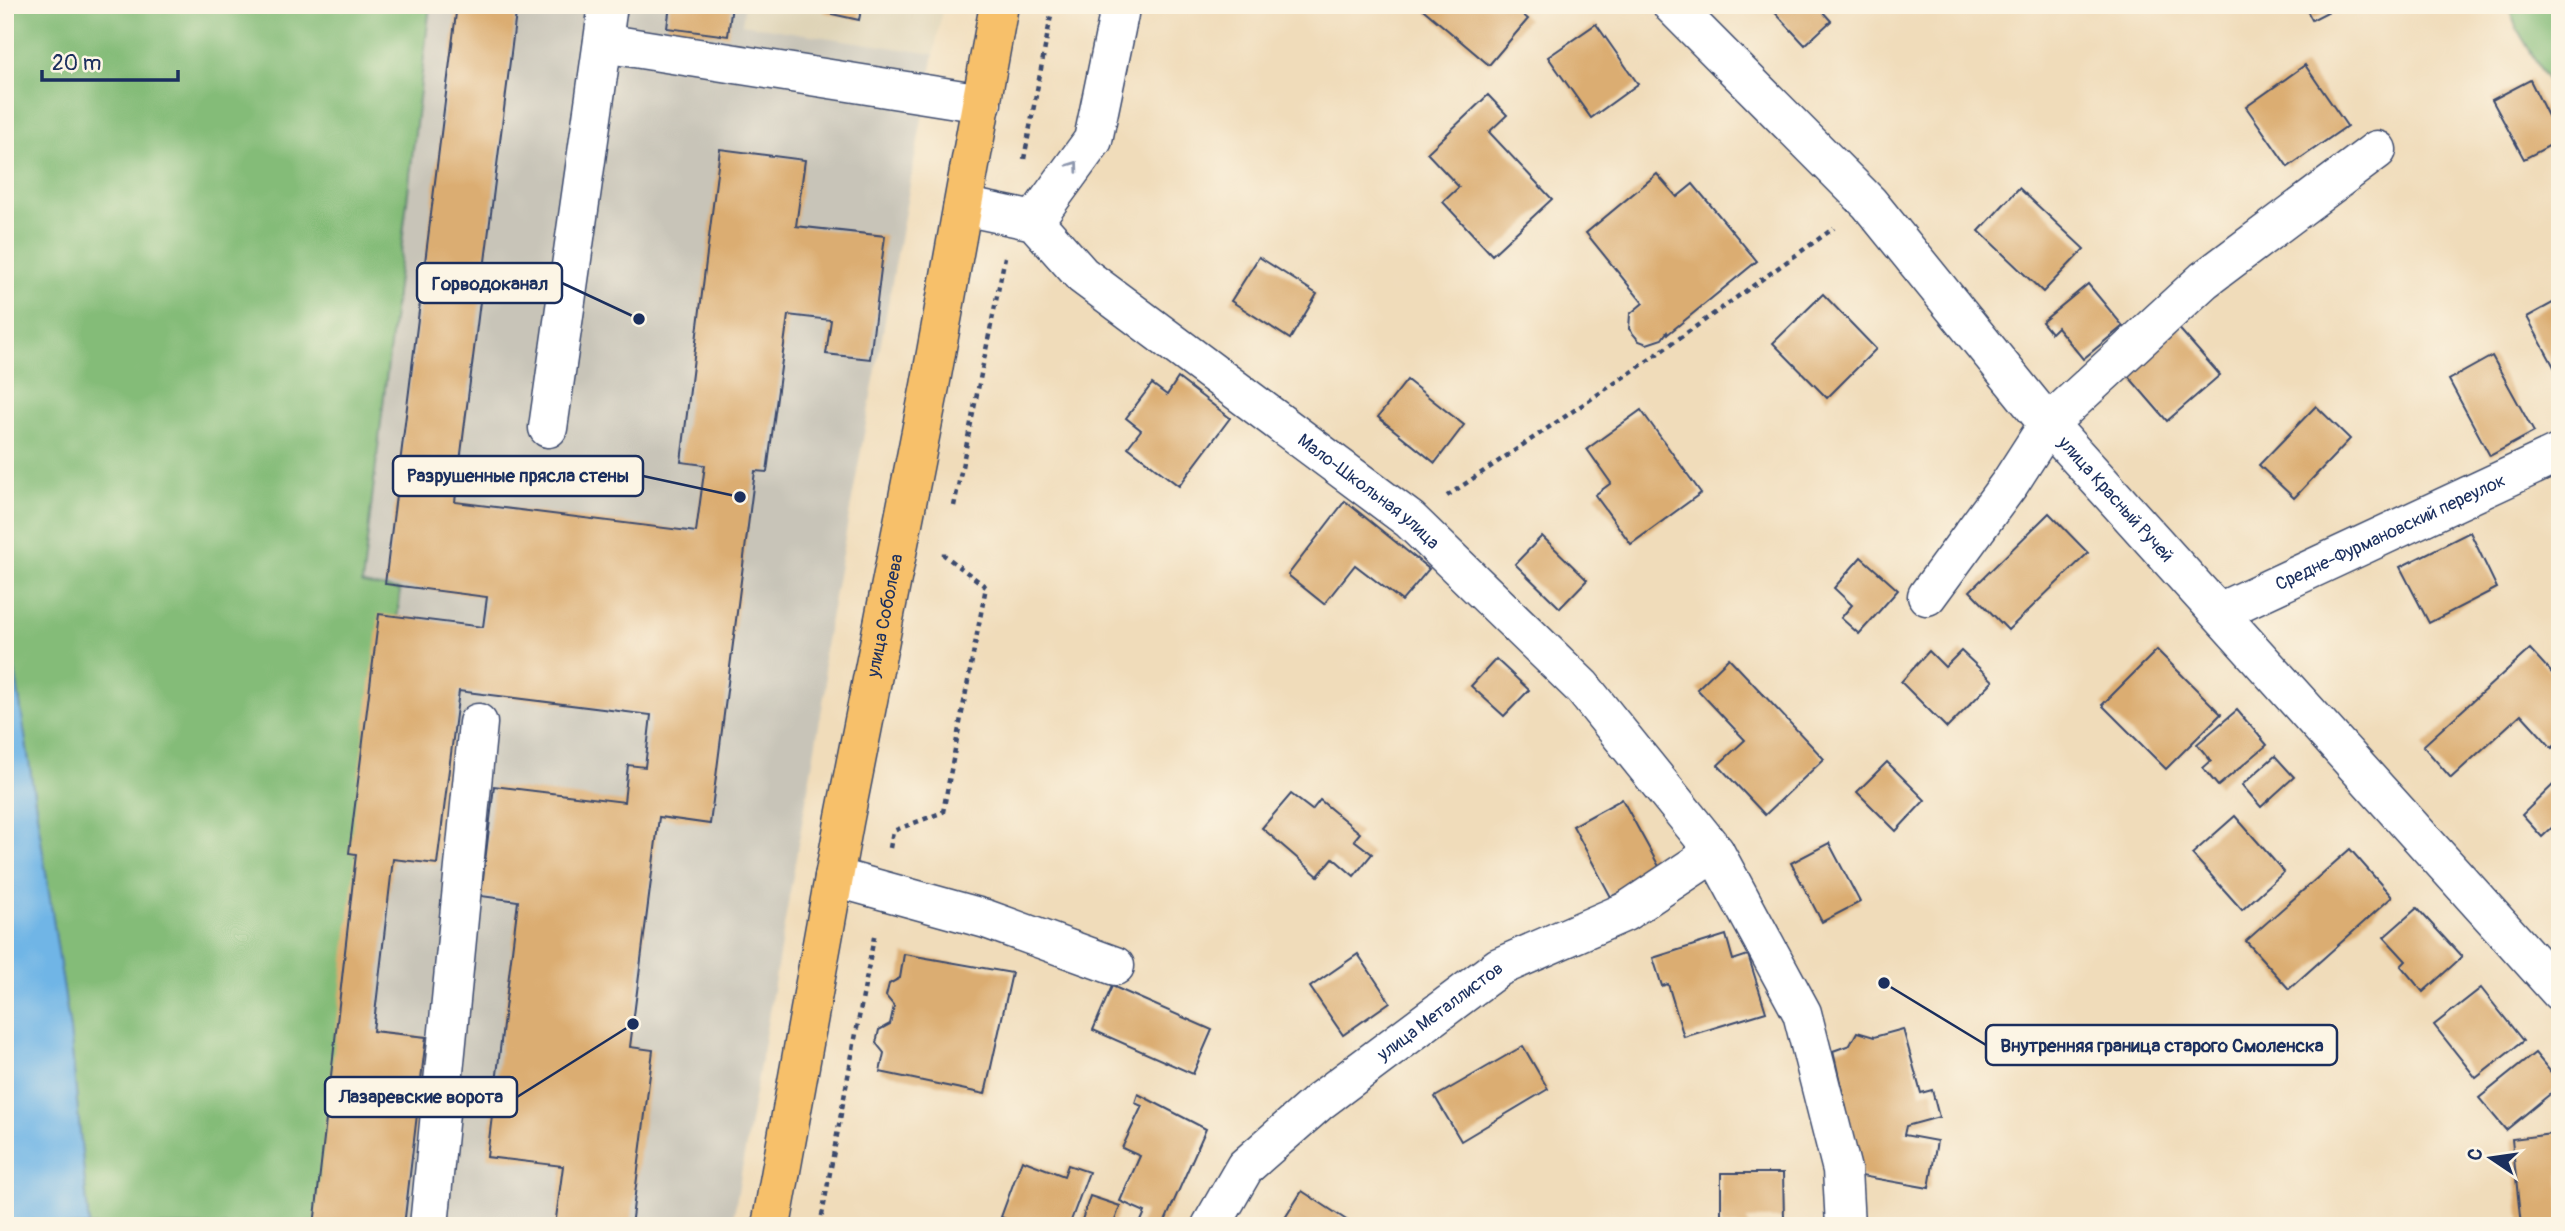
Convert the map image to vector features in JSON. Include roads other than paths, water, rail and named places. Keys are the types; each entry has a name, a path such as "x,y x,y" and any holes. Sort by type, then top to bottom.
{"main road":[{"name":"улица Соболева","path":"771,1226 834,877 964,206 999,5"}],"street":[{"path":"548,428 608,5"},
{"path":"964,206 1024,219 1093,140 1119,14 1114,5"},
{"name":"улица Красный Ручей","path":"1672,5 1869,203 2048,424 2560,992"},
{"path":"603,43 982,103"},
{"path":"1927,596 2010,483 2048,424 2204,280 2378,149"},
{"name":"Мало-Школьная улица","path":"1024,219 1082,275 1410,520 1582,687 1715,852 1802,1013 1842,1170 1845,1226"},
{"name":"Средне-Фурмановский переулок","path":"2219,612 2560,453"},
{"path":"429,1226 478,723"},
{"name":"улица Металлистов","path":"1211,1226 1245,1167 1320,1101 1499,967 1625,912 1715,852"},
{"path":"834,877 986,919 1115,966"}],"water":[{"path":"5,605 70,1030 89,1226 5,1226"}],"place":[{"name":"Горводоканал","path":"639,319"},
{"name":"Разрушенные прясла стены","path":"740,497"},
{"name":"Внутренняя граница старого Смоленска","path":"1884,983"},
{"name":"Лазаревские ворота","path":"633,1024"}]}
